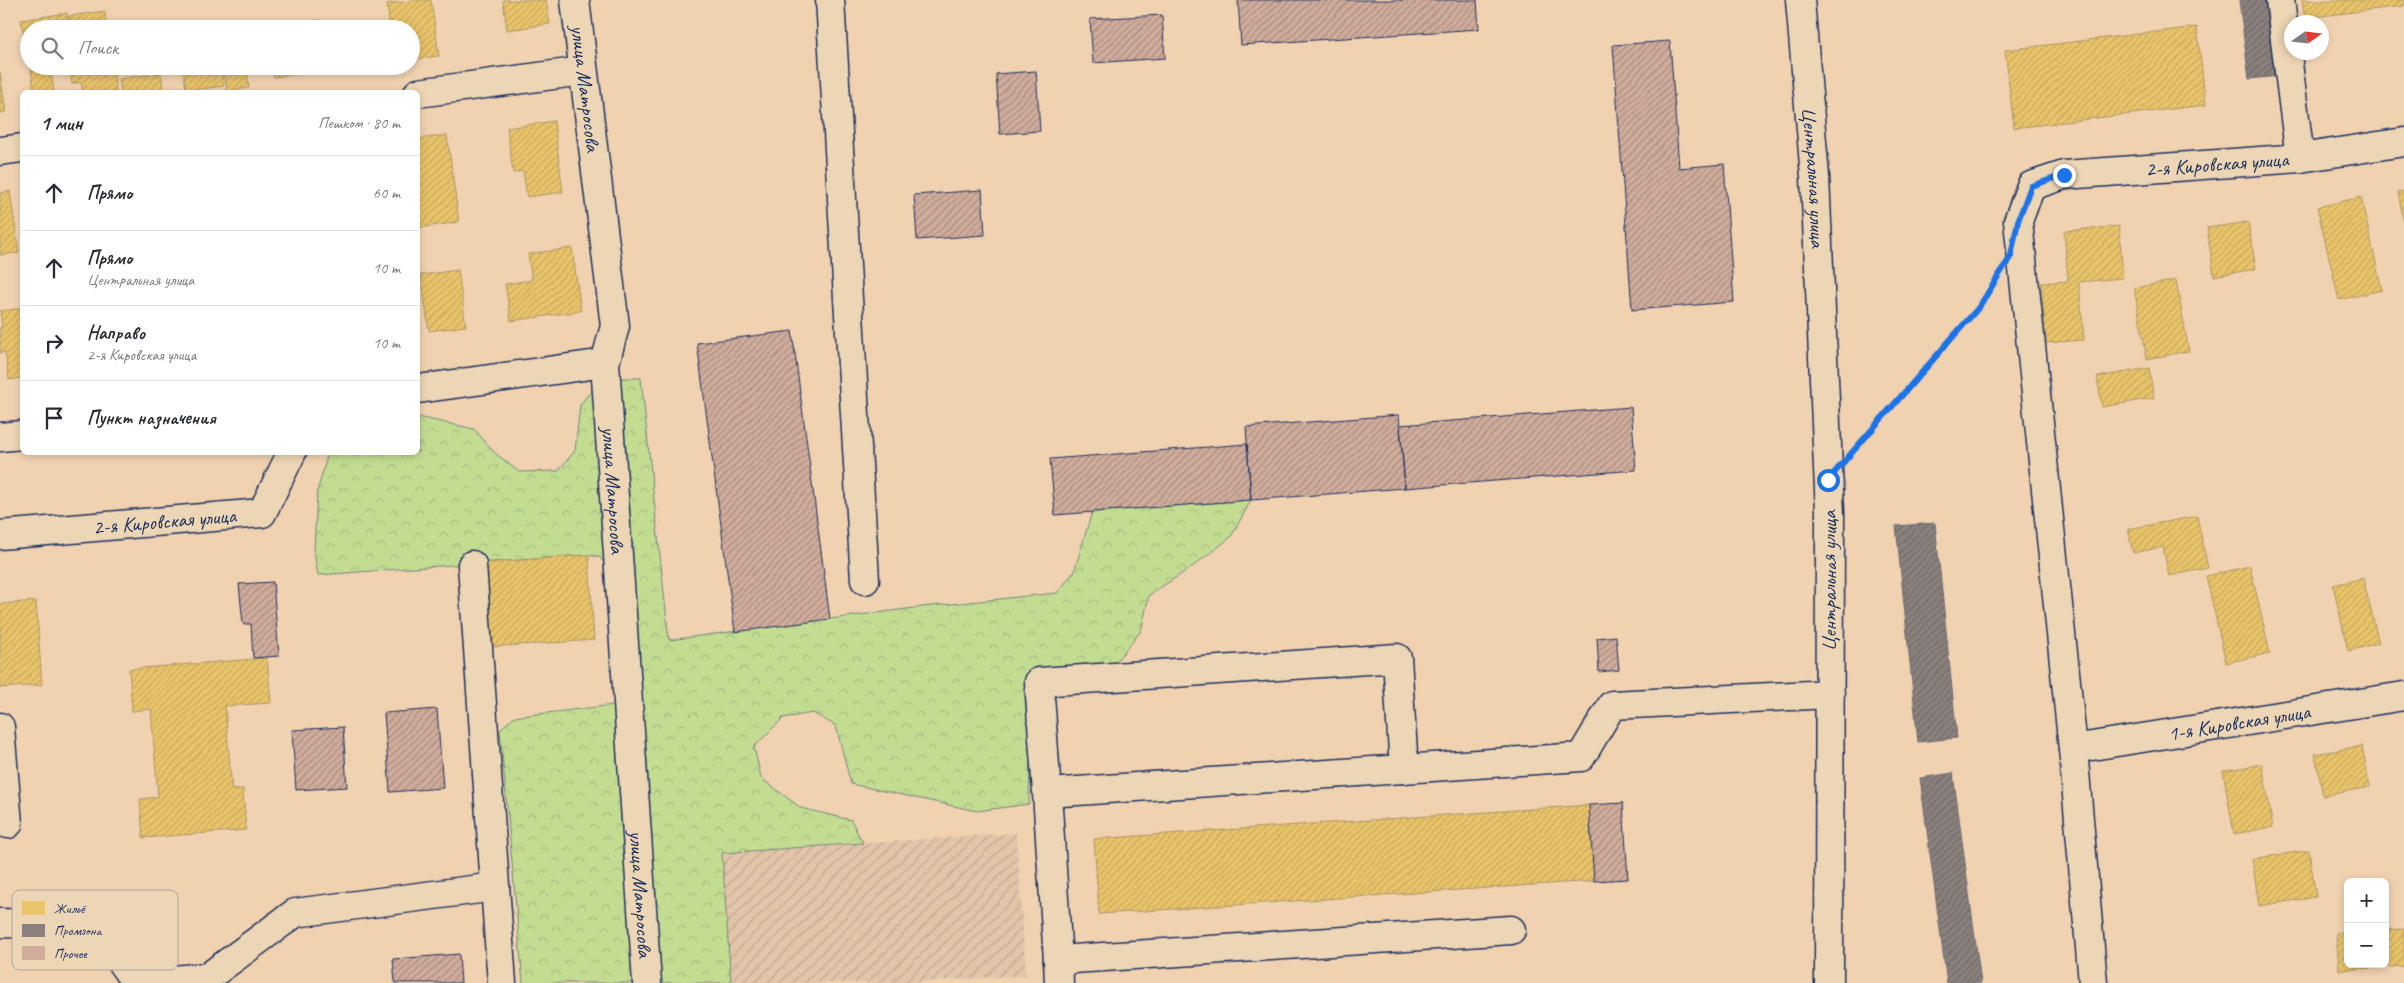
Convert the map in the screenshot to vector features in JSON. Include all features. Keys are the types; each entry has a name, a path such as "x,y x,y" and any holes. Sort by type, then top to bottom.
{"street":[{"name":"улица Матросова","path":"575,0 615,326 605,363 647,983"},
{"path":"830,0 865,580"},
{"name":"Центральная улица","path":"1800,0 1815,177 1828,480 1830,694 1829,983"},
{"path":"2280,0 2300,158"},
{"path":"420,93 583,71"},
{"name":"2-я Кировская улица","path":"2072,749 2018,221 2031,186 2064,175 2300,158 2404,142"},
{"path":"0,151 20,148"},
{"path":"420,389 605,363"},
{"path":"0,438 20,435"},
{"name":"2-я Кировская улица","path":"0,535 262,513 291,455"},
{"path":"472,565 502,983"},
{"path":"1404,768 1397,658 1039,682 1058,971 1511,930"},
{"path":"1047,792 1581,757 1612,705 1830,694"},
{"name":"1-я Кировская улица","path":"2072,749 2404,696"},
{"path":"0,727 8,824"},
{"path":"2072,749 2093,983"},
{"path":"127,970 136,983 208,977 295,913 495,886"}],"path":[{"path":"1828,480 1979,307 1997,277"}],"shaded area":[{"path":"1016,833 1026,975 904,983 731,983 722,853"}],"green space":[{"path":"620,378 641,378 669,640 922,607 1057,593 1074,572 1092,512 1251,500 1231,537 1192,567 1149,595 1141,631 1115,663 1032,673 1029,804 977,811 851,784 836,726 813,713 783,718 754,747 761,778 801,808 851,820 863,843 722,853 731,983 523,983 500,730 513,717 614,705 608,570 600,557 588,555 318,575 314,552 317,492 327,455 420,455 420,417 474,429 494,452 519,472 558,471 575,451 580,405 597,383"}],"building: Жильё":[{"path":"431,0 439,56 420,59 420,20 389,20 387,4"},
{"path":"503,0 546,0 550,24 507,30"},
{"path":"2302,0 2404,0 2404,6 2329,15 2304,15"},
{"path":"105,11 106,20 69,20 69,16"},
{"path":"67,13 68,20 21,20"},
{"path":"2197,27 2206,105 2014,128 2005,50"},
{"path":"0,72 6,112 0,113"},
{"path":"32,75 51,75 54,90 34,90"},
{"path":"71,75 114,75 116,90 83,90 81,82 72,84"},
{"path":"161,75 164,90 121,90 119,79"},
{"path":"184,75 222,75 224,86 186,90"},
{"path":"224,75 248,75 249,88 227,90"},
{"path":"554,121 563,192 527,197 523,171 513,173 507,128"},
{"path":"447,135 459,222 420,228 420,139"},
{"path":"10,191 19,253 0,255 0,193"},
{"path":"2404,191 2404,223 2398,192"},
{"path":"2361,197 2382,290 2339,300 2317,207"},
{"path":"2248,222 2256,269 2214,276 2207,228"},
{"path":"2119,226 2123,278 2079,282 2084,340 2046,343 2041,283 2068,281 2064,231"},
{"path":"572,248 581,311 511,321 505,284 532,280 528,254"},
{"path":"458,270 466,326 429,331 421,275"},
{"path":"2176,280 2189,351 2147,359 2134,288"},
{"path":"20,308 20,378 9,380 5,352 0,353 0,327 2,327 0,311"},
{"path":"2149,368 2154,398 2102,407 2097,377"},
{"path":"2197,516 2208,568 2169,576 2163,547 2133,553 2128,529"},
{"path":"589,555 594,640 490,647 485,563"},
{"path":"2250,566 2270,653 2226,663 2206,576"},
{"path":"2363,578 2379,643 2348,651 2333,585"},
{"path":"36,601 42,685 0,688 0,604"},
{"path":"267,658 271,703 225,706 232,790 243,789 246,830 143,838 140,799 158,797 151,709 132,711 129,669"},
{"path":"2362,746 2370,787 2323,796 2315,754"},
{"path":"2262,764 2273,827 2234,834 2223,771"},
{"path":"1589,805 1594,881 1099,914 1094,839"},
{"path":"2309,850 2316,897 2259,906 2252,859"},
{"path":"2404,929 2404,966 2389,967 2389,930"},
{"path":"2336,933 2344,933 2344,968 2372,968 2339,970"}],"building: Промзона":[{"path":"2239,0 2271,0 2280,76 2249,79"},
{"path":"1935,523 1957,738 1918,742 1896,526"},
{"path":"1953,773 1981,983 1947,983 1920,778"}],"building: Прочее":[{"path":"1238,0 1477,0 1479,29 1241,45"},
{"path":"1162,15 1165,58 1093,63 1090,19"},
{"path":"1670,41 1679,168 1724,164 1734,302 1632,310 1613,45"},
{"path":"1036,71 1040,131 1000,134 996,74"},
{"path":"982,190 985,235 917,240 914,195"},
{"path":"792,331 830,619 735,632 697,343"},
{"path":"1631,407 1636,470 1405,488 1400,425"},
{"path":"1399,415 1405,488 1251,500 1246,427"},
{"path":"1247,444 1251,500 1055,515 1050,459"},
{"path":"273,582 279,656 253,658 251,624 243,624 239,584"},
{"path":"1616,636 1619,670 1599,672 1597,638"},
{"path":"437,709 443,788 390,792 384,713"},
{"path":"343,727 347,787 296,790 292,730"},
{"path":"1623,803 1628,879 1594,881 1589,805"},
{"path":"459,954 461,983 395,983 393,959"}],"route":[{"path":"1828,480 1979,307 2011,256 2018,221 2031,186 2064,175"}]}
